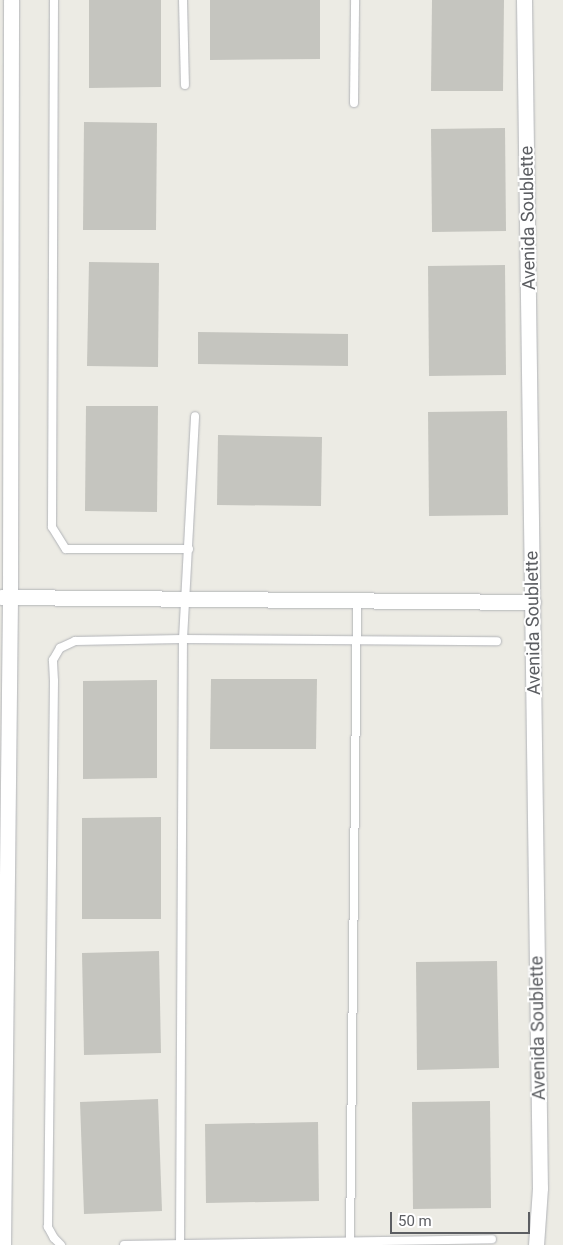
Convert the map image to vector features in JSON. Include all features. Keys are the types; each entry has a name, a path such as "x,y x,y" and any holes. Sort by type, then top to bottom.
{"street":[{"path":"3,1245 5,597 11,0"},
{"name":"Avenida Soublette","path":"524,0 540,1188 536,1245"},
{"path":"5,597 533,602"}],"lane":[{"path":"54,0 52,527 66,549 190,549"},
{"path":"184,0 185,85"},
{"path":"354,104 355,0"},
{"path":"180,1245 184,639 190,549 195,416"},
{"path":"350,1243 358,600"},
{"path":"61,1245 54,1238 48,1227 54,680 52,660 60,648 75,641 184,639 497,641"},
{"path":"124,1245 350,1243 492,1239"}],"building":[{"path":"89,0 161,0 161,87 89,88"},
{"path":"210,0 320,0 320,59 210,60"},
{"path":"432,0 504,0 503,91 431,91"},
{"path":"84,122 157,123 156,230 83,230"},
{"path":"505,128 506,231 432,232 431,129"},
{"path":"89,262 159,263 158,367 87,366"},
{"path":"505,265 506,375 429,376 428,266"},
{"path":"198,332 348,334 348,366 198,364"},
{"path":"86,406 158,406 157,512 85,511"},
{"path":"507,411 508,515 429,516 428,412"},
{"path":"218,435 322,437 321,506 217,505"},
{"path":"211,679 317,679 316,749 210,749"},
{"path":"157,680 157,778 83,779 83,681"},
{"path":"161,817 161,919 82,919 82,818"},
{"path":"159,951 161,1053 84,1055 82,953"},
{"path":"497,961 499,1068 417,1070 416,962"},
{"path":"158,1099 162,1211 84,1214 80,1102"},
{"path":"490,1101 491,1208 413,1209 412,1102"},
{"path":"318,1122 319,1201 206,1203 205,1124"}]}
